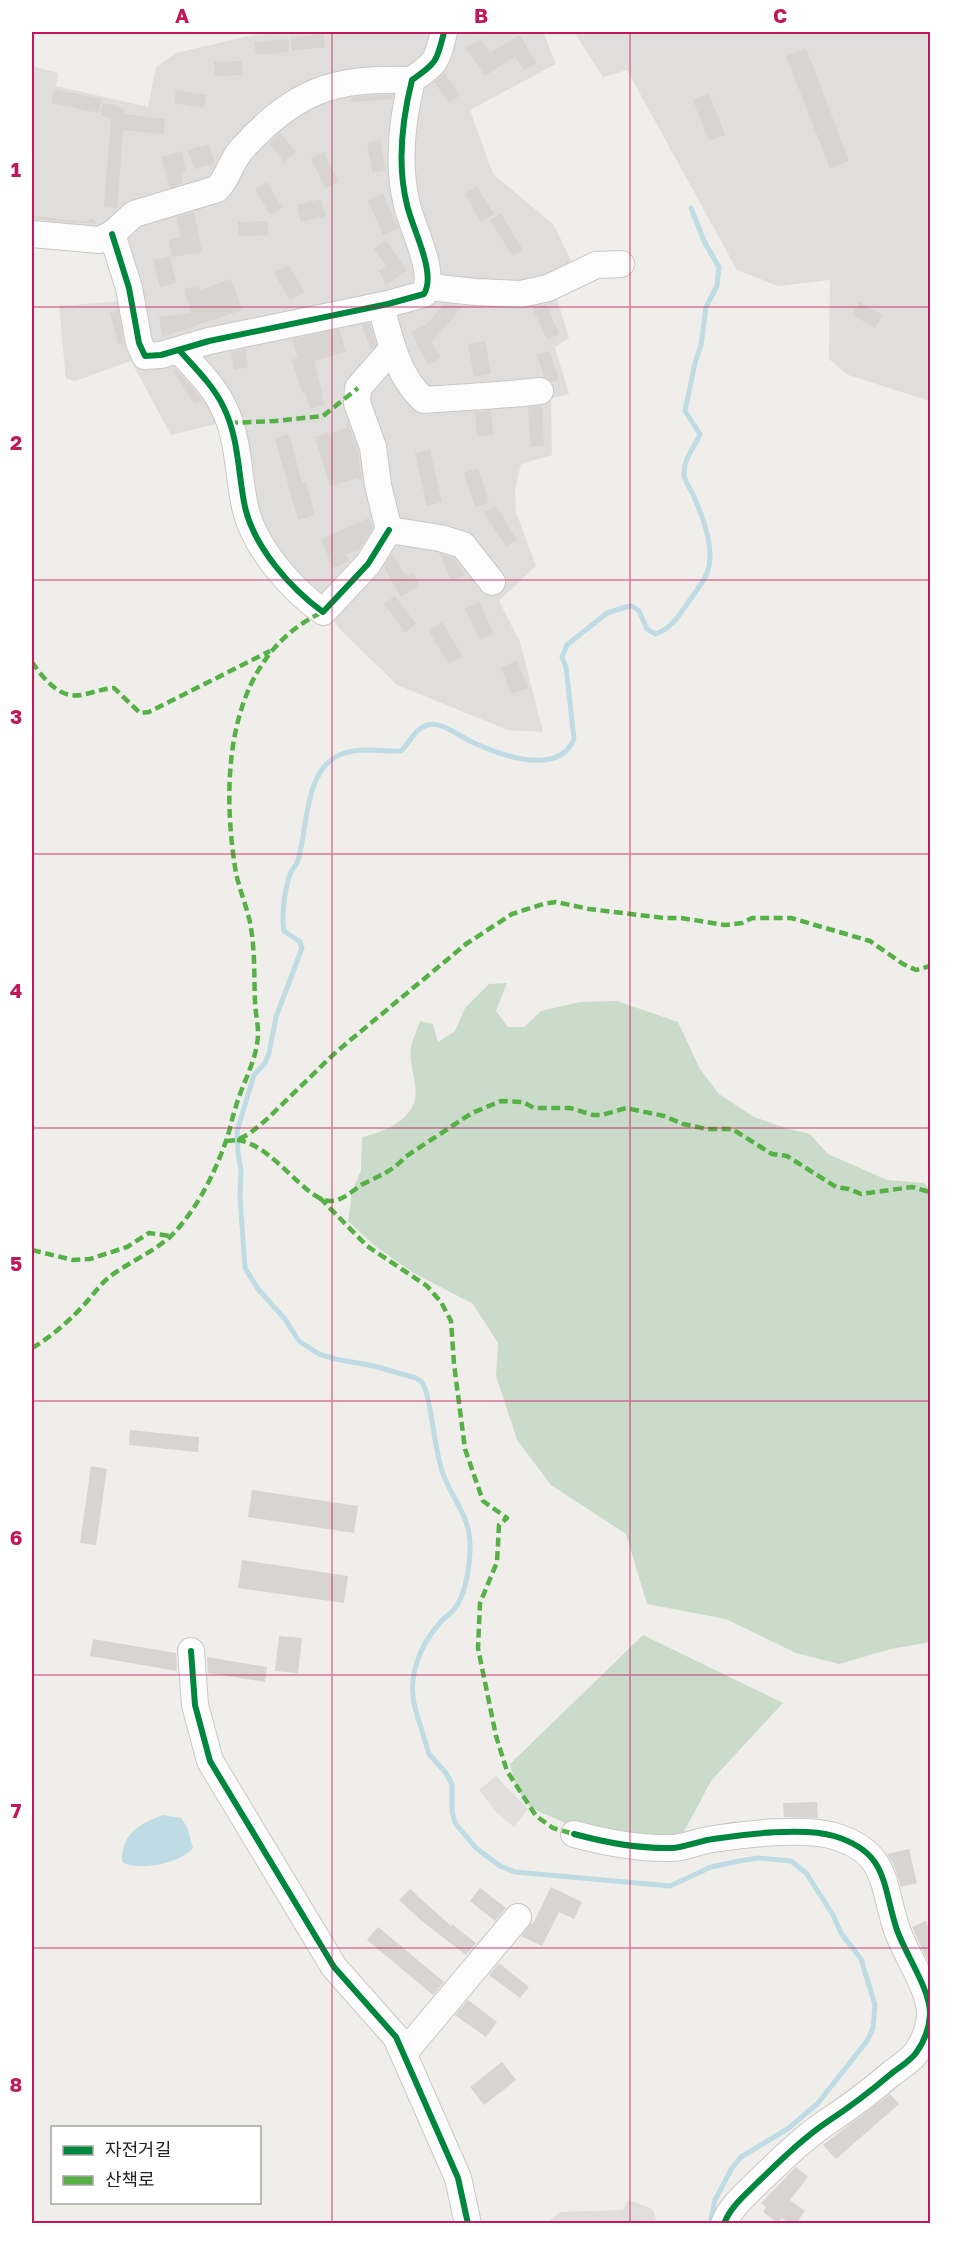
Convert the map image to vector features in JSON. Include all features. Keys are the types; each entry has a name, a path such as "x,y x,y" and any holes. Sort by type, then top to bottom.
{"street":[{"path":"32,234 99,240 112,234 134,214 216,189 225,181 229,166 241,150 287,106 318,90 353,82 380,79 412,80 433,65 440,51 444,32"},
{"path":"112,234 129,288 139,343 145,356 161,355 209,341 381,306 424,294 429,287 428,273 412,226 403,184 404,116 412,80"},
{"path":"429,287 520,294 548,288 596,266 621,264"},
{"path":"381,306 396,358 412,389 424,400 540,391"},
{"path":"179,350 204,378 224,408 238,454 245,506 253,535 305,599 323,612 368,564 389,530 378,485 373,447 357,403 358,388 393,348"},
{"path":"389,530 440,538 463,545 492,582"},
{"path":"191,1651 195,1705 210,1761 334,1967 396,2037 458,2178 468,2223"},
{"path":"574,1834 638,1847 675,1848 713,1839 805,1831 832,1835 858,1844 875,1861 885,1880 896,1929 922,1985 930,2012 929,2031 916,2054 784,2157 741,2198 724,2223"},
{"path":"404,2053 518,1917"}],"shaded area":[{"path":"281,32 543,32 556,64 470,110 493,174 554,225 575,269 557,299 569,338 555,347 569,394 551,399 552,455 521,464 515,490 516,512 536,566 499,601 520,642 543,732 508,730 397,685 339,628 314,593 257,525 236,419 171,435 131,361 75,381 66,379 59,306 121,301 106,246 32,231 32,66 58,73 56,86 148,107 156,67 176,53 253,35"},
{"path":"574,32 930,32 930,401 848,375 829,359 830,280 778,286 737,270 627,70 603,77"},
{"path":"496,1776 528,1809 514,1827 495,1811 479,1790"},
{"path":"628,2200 653,2209 657,2223 547,2223 560,2212 623,2210"}],"green space":[{"path":"507,983 496,1011 508,1027 524,1027 541,1011 580,1002 617,1001 678,1022 700,1069 719,1094 754,1117 810,1134 828,1154 887,1180 924,1183 930,1190 930,1642 891,1649 839,1664 796,1653 726,1619 647,1604 626,1534 551,1485 517,1440 496,1376 498,1343 473,1304 412,1272 375,1246 348,1221 352,1192 361,1170 362,1137 394,1125 413,1106 416,1092 410,1053 420,1021 433,1024 438,1042 455,1031 465,1008 489,984"},
{"path":"643,1635 783,1703 711,1781 680,1839 582,1830 531,1808 516,1788 510,1764"}],"water":[{"path":"163,1815 181,1818 187,1827 193,1848 179,1858 149,1866 129,1865 122,1862 122,1852 133,1831 146,1822"}],"building":[{"path":"323,34 325,47 292,51 291,37"},
{"path":"520,35 536,63 524,70 515,56 485,76 466,48 480,39 490,53"},
{"path":"288,39 289,52 256,55 254,42"},
{"path":"806,48 849,161 830,168 786,56"},
{"path":"242,61 243,75 215,76 214,62"},
{"path":"445,74 460,95 449,103 434,82"},
{"path":"54,89 101,99 98,113 51,103"},
{"path":"176,90 206,95 204,108 174,103"},
{"path":"709,93 725,135 709,141 693,100"},
{"path":"393,95 393,99 351,102 351,98 361,96"},
{"path":"103,103 124,108 124,114 165,119 164,134 123,130 117,208 104,207 111,118 100,115"},
{"path":"280,133 296,152 284,162 269,143"},
{"path":"380,140 386,170 373,173 367,143"},
{"path":"209,144 215,164 195,169 187,150"},
{"path":"182,151 186,172 181,174 183,183 170,188 161,157"},
{"path":"324,152 338,182 325,188 311,158"},
{"path":"267,182 282,208 270,215 255,189"},
{"path":"477,187 494,214 481,222 465,194"},
{"path":"383,194 398,228 383,235 368,200"},
{"path":"321,199 326,216 301,222 297,205"},
{"path":"194,212 202,252 172,257 169,240 181,237 176,217"},
{"path":"501,214 523,250 513,257 490,220"},
{"path":"32,216 86,222 92,218 97,224 32,219"},
{"path":"268,221 268,235 238,236 238,222"},
{"path":"386,240 407,270 386,285 379,271 386,266 374,249"},
{"path":"170,256 176,283 160,287 153,260"},
{"path":"289,265 304,292 290,300 274,273"},
{"path":"231,279 242,310 162,337 159,317 191,313 184,289 199,285 200,290"},
{"path":"859,302 883,315 875,328 852,315"},
{"path":"444,304 463,306 432,342 440,358 428,365 411,332 427,324"},
{"path":"546,304 559,334 547,340 532,307"},
{"path":"118,310 124,343 118,344 110,312"},
{"path":"370,323 376,345 371,350 362,325"},
{"path":"339,329 346,352 314,361 325,405 310,409 305,392 302,393 292,360 298,358 292,339"},
{"path":"485,341 491,374 474,377 468,344"},
{"path":"245,349 248,367 234,370 231,352"},
{"path":"549,351 559,379 552,382 544,377 537,355"},
{"path":"176,369 202,400 194,404 174,371"},
{"path":"542,406 544,446 531,447 528,407"},
{"path":"491,411 493,435 477,436 475,412"},
{"path":"348,423 358,451 362,480 359,478 330,486 315,437 347,428"},
{"path":"289,434 302,483 306,482 315,515 298,520 275,438"},
{"path":"430,450 442,502 427,506 415,453"},
{"path":"478,468 489,503 475,507 464,473"},
{"path":"496,506 517,540 506,547 484,513"},
{"path":"369,518 373,528 359,550 346,554 349,561 333,568 321,539"},
{"path":"392,554 406,576 413,573 420,586 401,597 384,567"},
{"path":"440,554 454,558 465,575 451,581"},
{"path":"395,596 416,624 405,632 384,604"},
{"path":"479,602 494,634 480,640 465,609"},
{"path":"442,622 462,656 449,664 428,630"},
{"path":"517,661 528,688 511,694 501,667"},
{"path":"130,1430 199,1437 198,1452 129,1445"},
{"path":"91,1466 107,1469 96,1545 80,1543"},
{"path":"252,1490 358,1506 354,1533 248,1517"},
{"path":"242,1560 348,1576 344,1603 238,1588"},
{"path":"279,1636 302,1638 298,1673 275,1671"},
{"path":"93,1639 176,1653 177,1671 90,1656"},
{"path":"207,1657 267,1667 265,1682 208,1673"},
{"path":"817,1802 818,1818 784,1817 783,1803"},
{"path":"909,1849 917,1883 901,1887 894,1865 887,1854"},
{"path":"551,1887 582,1902 574,1919 559,1912 542,1946 521,1936 531,1923 533,1924"},
{"path":"480,1888 506,1908 495,1921 470,1901"},
{"path":"410,1889 451,1926 452,1924 476,1943 466,1955 399,1900"},
{"path":"926,1921 930,1931 930,1966 912,1927"},
{"path":"378,1927 444,1982 433,1995 367,1940"},
{"path":"499,1963 529,1987 520,1998 489,1975"},
{"path":"468,2000 497,2022 486,2037 455,2015"},
{"path":"502,2062 516,2080 484,2105 470,2087"},
{"path":"890,2094 899,2104 836,2159 823,2145"},
{"path":"796,2167 808,2177 790,2200 805,2211 796,2223 789,2223 782,2218 778,2223 763,2212 766,2207 761,2203"}],"waterway":[{"path":"691,208 705,243 719,267 717,286 706,307 701,345 685,411 700,434 684,467 684,475 707,534 710,554 707,573 677,618 661,632 655,634 647,629 639,611 632,606 607,613 567,645 562,657 566,667 574,739 566,751 555,758 526,760 495,752 444,727 432,724 415,733 401,751 358,750 342,754 324,767 312,791 298,860 291,872 284,901 284,931 300,942 302,948 276,1017 269,1053 265,1063 254,1075 237,1131 245,1268 258,1289 285,1319 299,1341 319,1354 416,1378 422,1382 426,1391 442,1471 465,1518 470,1539 468,1573 462,1595 455,1608 426,1642 416,1663 413,1686 415,1708 429,1754 446,1773 452,1784 452,1811 455,1823 476,1848 500,1866 515,1872 670,1886 711,1867 739,1861 758,1858 791,1861 806,1873 833,1915 841,1933 861,1959 875,2005 873,2028 867,2041 818,2103 789,2128 741,2157 732,2168 715,2200 710,2224"}],"marked path":[{"path":"229,423 323,416 358,388"},
{"path":"32,1348 66,1323 108,1278 172,1235 197,1203 221,1154 253,1061 258,1033 250,920 236,875 231,832 229,795 231,758 238,722 249,688 267,658 291,632 323,612"},
{"path":"32,662 47,681 59,691 81,695 114,688 140,713 149,712 270,651"},
{"path":"226,1141 237,1140 249,1134 336,1052 466,944 512,914 543,904 556,902 589,909 681,918 725,925 742,923 752,918 791,918 870,941 903,964 916,970 930,966"},
{"path":"237,1140 263,1151 321,1199 335,1201 391,1170 405,1157 472,1113 501,1101 523,1102 534,1108 570,1108 593,1115 602,1115 626,1108 707,1129 732,1129 772,1154 787,1156 836,1187 861,1194 912,1187 930,1192"},
{"path":"320,1198 367,1246 427,1286 441,1302 451,1321 465,1449 483,1501 507,1518 499,1525 497,1562 480,1603 478,1648 496,1736 507,1771 536,1816 553,1828 574,1834"},
{"path":"32,1250 73,1260 90,1259 127,1247 149,1233 170,1236"}],"cycle path":[{"path":"112,234 129,288 139,343 145,356 161,355 209,341 388,304 424,294 428,274 404,190 402,142 412,80 434,61 444,32"},
{"path":"179,350 215,392 224,408 233,432 245,507 256,537 275,566 298,591 323,612 368,564 389,530"},
{"path":"191,1651 195,1705 210,1761 334,1967 396,2037 458,2178 468,2224"},
{"path":"574,1834 623,1845 660,1848 757,1833 822,1833 851,1843 864,1851 880,1871 896,1927 922,1982 929,2005 930,2015 924,2040 908,2061 783,2158 739,2201 724,2224"}]}
